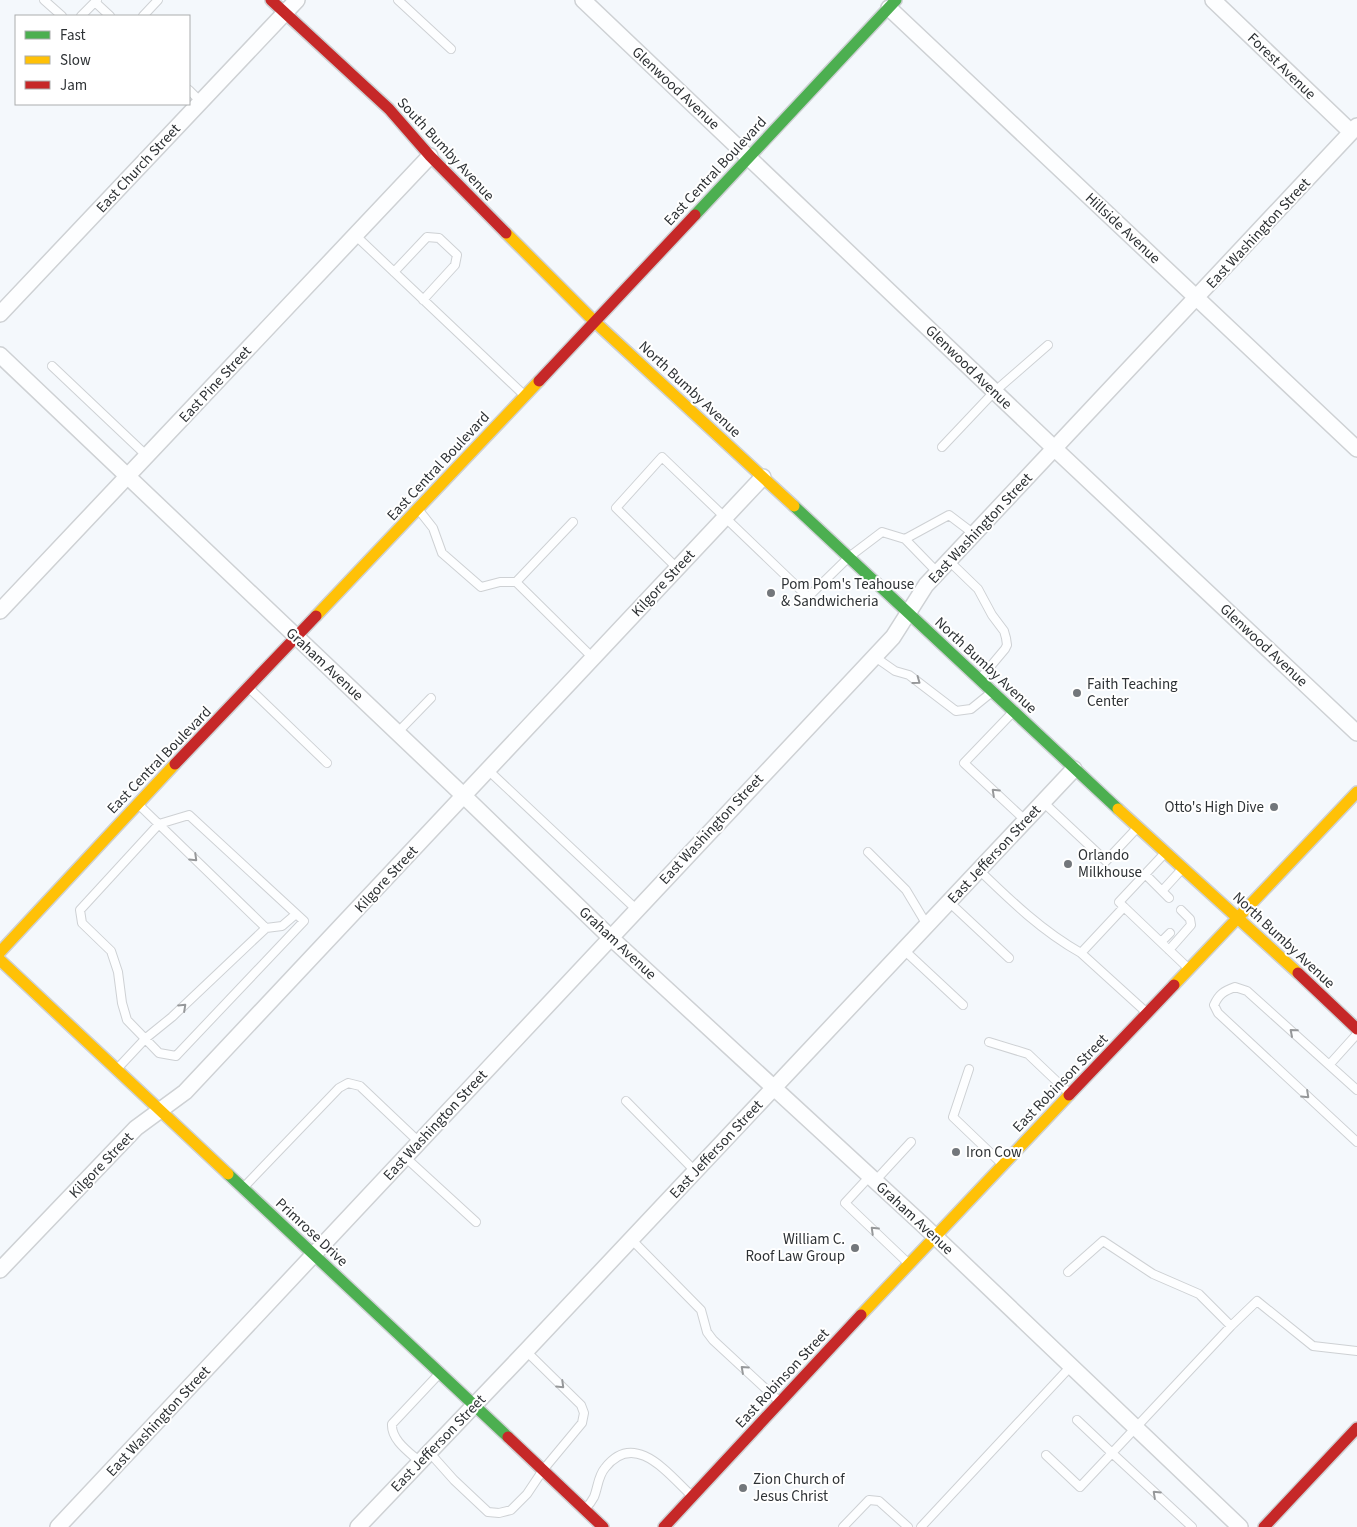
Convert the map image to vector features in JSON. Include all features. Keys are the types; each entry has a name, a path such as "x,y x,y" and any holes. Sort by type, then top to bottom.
{"street":[{"name":"South Bumby Avenue","path":"271,0 389,109 430,156 595,322"},
{"name":"East Church Street","path":"0,314 297,0"},
{"name":"Glenwood Avenue","path":"583,0 994,392 1357,733"},
{"name":"Forest Avenue","path":"1213,0 1354,129"},
{"name":"East Central Boulevard","path":"0,952 595,322 892,4"},
{"name":"Hillside Avenue","path":"892,4 1357,450"},
{"name":"East Washington Street","path":"58,1527 636,909 893,638 926,585 1354,129"},
{"name":"East Pine Street","path":"0,611 430,156"},
{"name":"North Bumby Avenue","path":"595,322 763,476 1074,769 1184,868 1357,1029"},
{"name":"Graham Avenue","path":"0,355 398,732 610,937 873,1178 1240,1527"},
{"name":"Kilgore Street","path":"0,1270 136,1128 185,1092 763,476"},
{"name":"East Jefferson Street","path":"358,1527 474,1404 526,1352 1074,769"},
{"name":"East Robinson Street","path":"664,1527 934,1236 1071,1095 1357,792"},
{"name":"Primrose Drive","path":"0,960 315,1254 603,1527"},
{"path":"1264,1527 1357,1428"}],"lane":[{"path":"44,0 61,15"},
{"path":"144,15 158,0"},
{"path":"398,0 451,49"},
{"path":"82,15 96,1 109,15"},
{"path":"190,91 201,102"},
{"path":"355,235 524,396"},
{"path":"394,272 427,237 438,238 457,255 455,265 423,300"},
{"path":"942,447 994,392 1048,345"},
{"path":"52,366 146,456"},
{"path":"677,568 616,508 662,457 808,597 849,557 882,532 905,539 938,573"},
{"path":"418,509 433,528 442,553 481,587 500,582 516,582 593,658"},
{"path":"905,539 948,515 974,534"},
{"path":"516,582 573,522"},
{"path":"949,561 978,589 992,615 1004,631 1006,638 1007,645 1005,649 979,680"},
{"path":"875,657 895,671 909,675 956,711 971,709 992,692"},
{"path":"249,688 327,763"},
{"path":"398,732 431,698"},
{"path":"1013,712 964,763 1026,821"},
{"path":"488,770 636,909"},
{"path":"1043,802 1106,861 1138,827"},
{"path":"138,804 266,928"},
{"path":"189,815 296,914 304,921 176,1056 159,1053 127,1020 122,1003 118,972 111,951 82,923 80,910 159,824 189,815"},
{"path":"868,852 906,890 927,926"},
{"path":"1166,852 1119,902 1189,969"},
{"path":"1162,891 1184,868"},
{"path":"979,870 1017,908 1041,927 1081,953 1147,1014"},
{"path":"1145,874 1169,898"},
{"path":"949,902 1009,958"},
{"path":"1081,953 1124,907"},
{"path":"1169,950 1191,925 1184,912 1180,922"},
{"path":"116,1070 146,1038 172,1017 266,928 282,926 296,914"},
{"path":"1161,942 1170,933"},
{"path":"904,950 963,1005"},
{"path":"1357,1090 1246,991 1235,987 1222,992 1217,998 1214,1005 1218,1013 1357,1142"},
{"path":"1330,1064 1357,1034"},
{"path":"989,1042 1028,1054 1071,1095"},
{"path":"969,1069 953,1117 1003,1165"},
{"path":"243,1188 339,1088 348,1083 360,1086 420,1142"},
{"path":"626,1101 695,1171"},
{"path":"909,1264 846,1203 911,1142"},
{"path":"405,1157 476,1222"},
{"path":"631,1239 701,1310 708,1332 713,1340 780,1402"},
{"path":"1068,1272 1103,1241 1153,1274 1199,1294 1231,1326"},
{"path":"1046,1455 1080,1487 1231,1326 1257,1301 1313,1346 1357,1351"},
{"path":"441,1373 392,1424 394,1436 454,1480 488,1512 499,1513 511,1510 527,1494 543,1470 582,1423 584,1413 581,1405 526,1352"},
{"path":"921,1527 1071,1366"},
{"path":"1077,1420 1192,1527"},
{"path":"585,1510 594,1496 599,1477 604,1468 616,1458 630,1452 651,1458 692,1496"},
{"path":"843,1527 869,1500 880,1501 908,1527"}],"traffic: fast":[{"path":"695,215 896,0"},
{"path":"794,506 1118,809"},
{"path":"228,1174 508,1437"}],"traffic: slow":[{"path":"506,233 595,322 794,506"},
{"path":"316,616 539,381"},
{"path":"0,952 175,764"},
{"path":"1174,985 1357,792"},
{"path":"1118,809 1298,973"},
{"path":"0,960 228,1174"},
{"path":"861,1315 1069,1095"}],"traffic: jam":[{"path":"271,0 389,109 430,156 506,233"},
{"path":"539,381 695,215"},
{"path":"175,764 316,616"},
{"path":"1298,973 1357,1029"},
{"path":"1069,1095 1174,985"},
{"path":"664,1527 861,1315"},
{"path":"1264,1527 1357,1428"},
{"path":"508,1437 603,1527"}],"place":[{"name":"Pom Pom's Teahouse & Sandwicheria","path":"771,593"},
{"name":"Faith Teaching Center","path":"1077,693"},
{"name":"Otto's High Dive","path":"1274,807"},
{"name":"Orlando Milkhouse","path":"1068,864"},
{"name":"Iron Cow","path":"956,1152"},
{"name":"William C. Roof Law Group","path":"855,1248"},
{"name":"Zion Church of Jesus Christ","path":"743,1488"}]}
